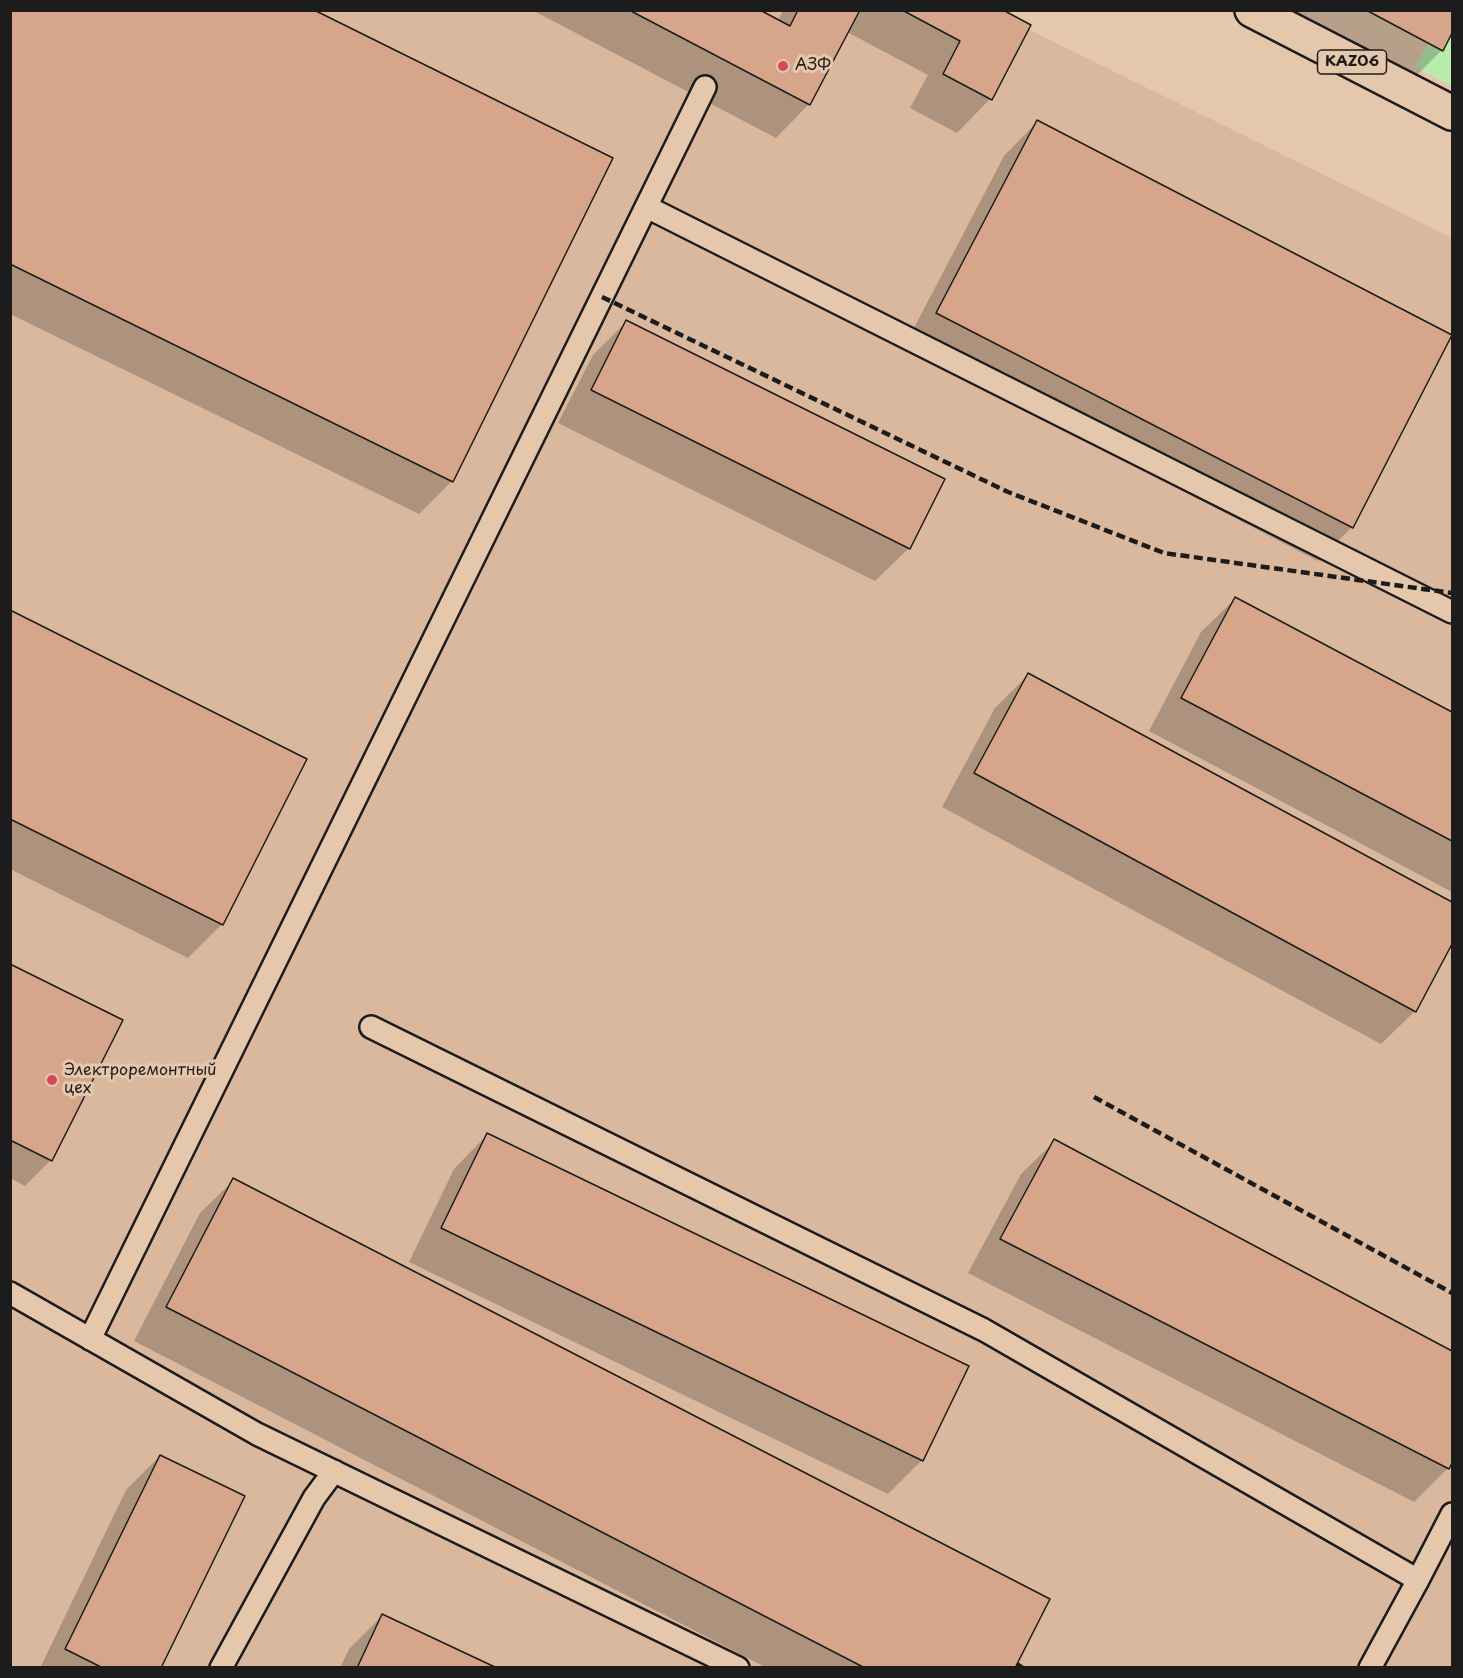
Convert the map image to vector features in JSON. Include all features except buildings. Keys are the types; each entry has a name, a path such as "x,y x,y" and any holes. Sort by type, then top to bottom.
{"highway":[{"name":"KАZ06","path":"1252,10 1452,113"}],"lane":[{"path":"90,1339 705,87"},
{"path":"647,207 1452,612"},
{"path":"370,1027 984,1330 1418,1580"},
{"path":"10,1293 256,1434 738,1668"},
{"path":"221,1668 314,1498 334,1472"},
{"path":"1370,1668 1452,1514"}],"shaded area":[{"path":"11,11 991,11 1452,238 1452,1667 11,1668"}],"green space":[{"path":"1452,33 1452,86 1415,67 1428,44 1443,51"}],"railway":[{"path":"602,297 1008,492 1164,553 1452,593"},
{"path":"1094,1097 1452,1293"},
{"path":"1017,1664 1023,1668"}],"place":[{"name":"АЗФ","path":"783,66"},
{"name":"Электроремонтный цех","path":"52,1080"}]}
